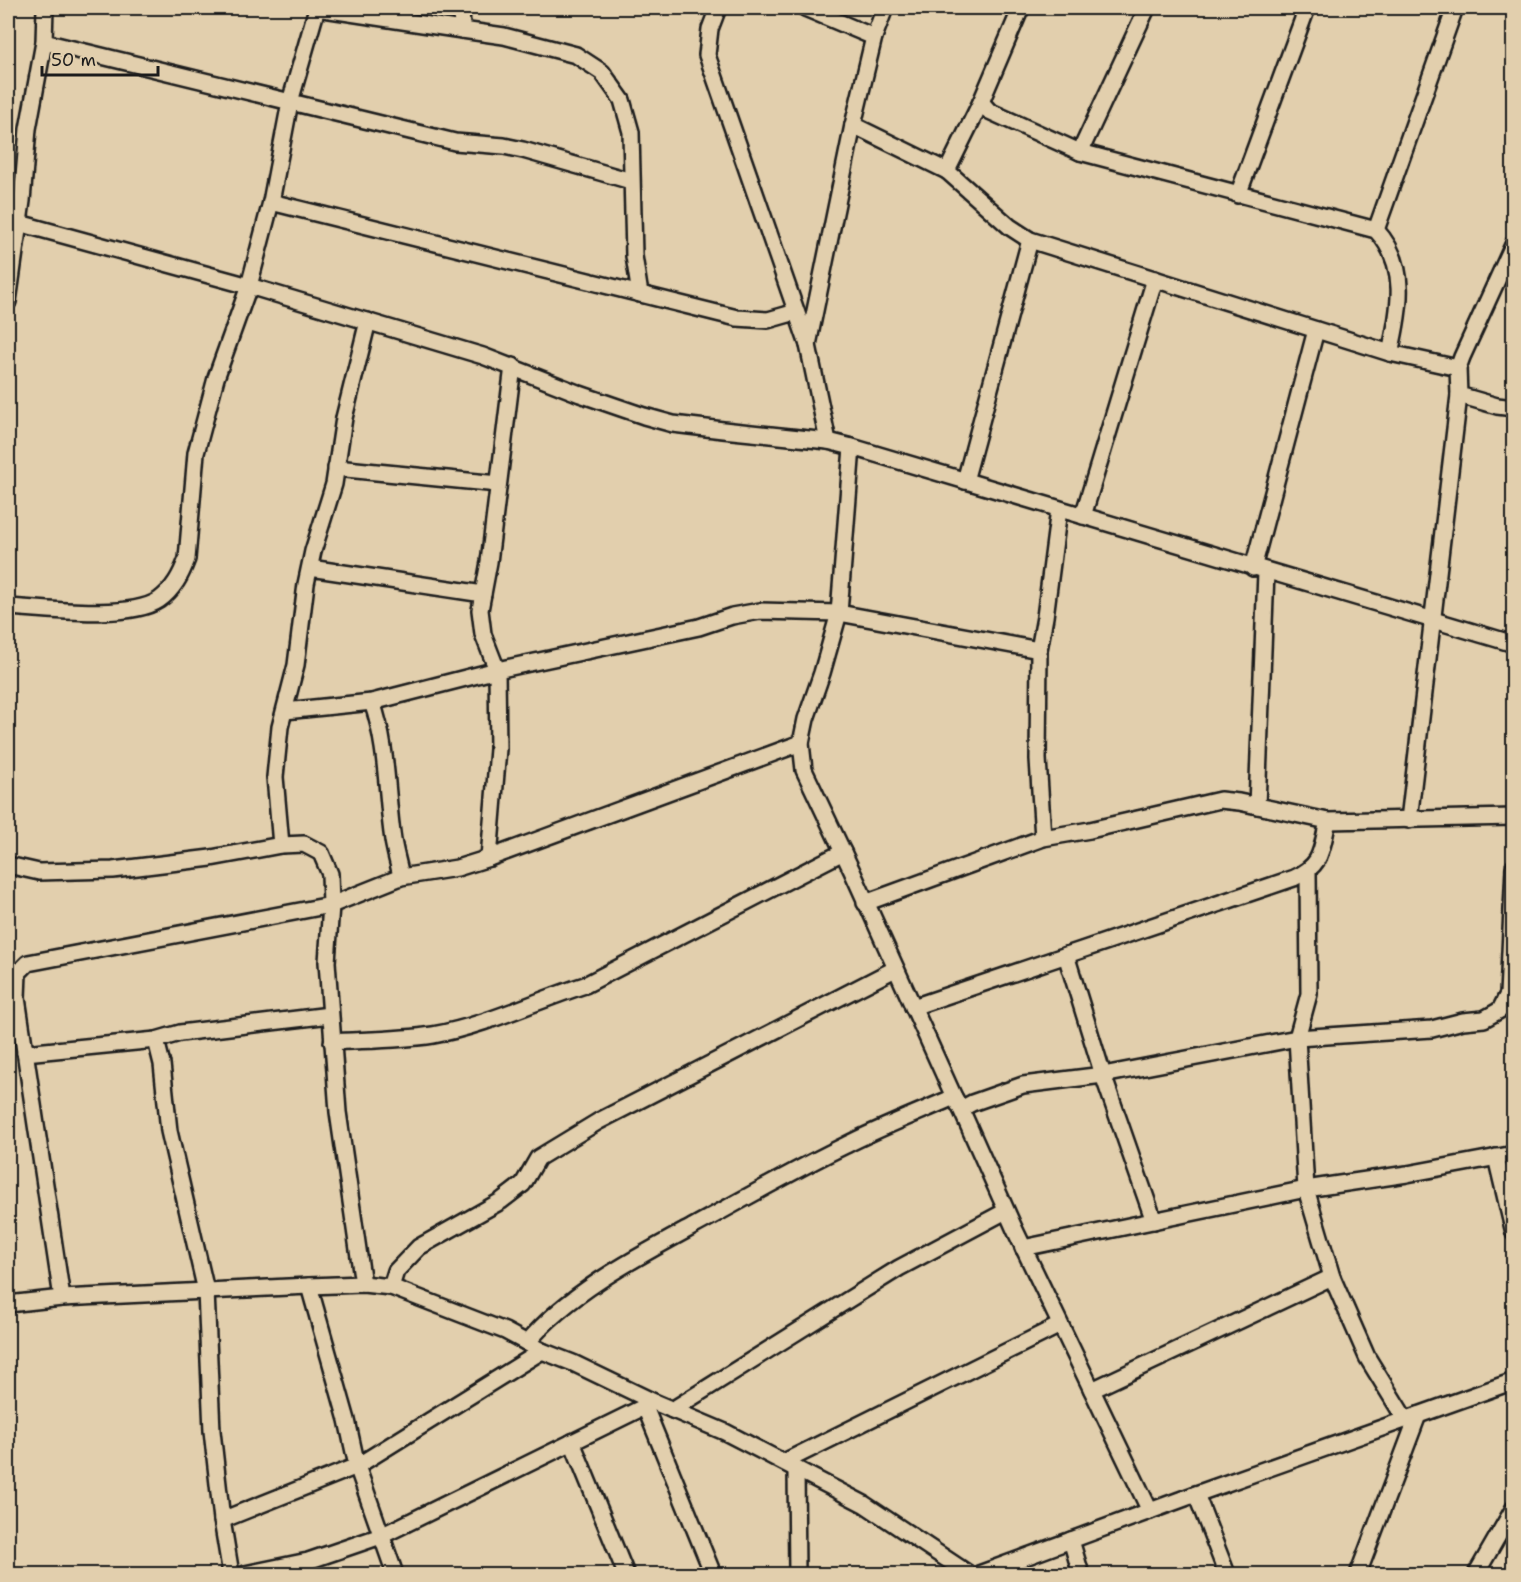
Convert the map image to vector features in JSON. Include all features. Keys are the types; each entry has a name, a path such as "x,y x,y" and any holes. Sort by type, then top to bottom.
{"street":[{"path":"8,302 13,221 44,42 45,8"},
{"path":"8,607 70,610 139,608 158,600 174,586 187,558 196,453 216,378 249,286 271,202 290,102 317,8 504,36 576,55 602,72 621,100 631,132 633,256 639,294"},
{"path":"461,8 462,30"},
{"path":"718,8 710,29 707,55 808,345 828,441"},
{"path":"805,8 874,37"},
{"path":"808,345 853,125 874,37 885,8"},
{"path":"947,171 981,102 1021,8"},
{"path":"1080,152 1147,8"},
{"path":"1238,195 1307,8"},
{"path":"1376,230 1455,8"},
{"path":"44,42 455,142 523,150 631,182"},
{"path":"981,102 989,111 1080,152 1376,230 1388,243 1400,290 1399,316 1390,353"},
{"path":"853,125 947,171 1010,227 1030,240 1390,353 1458,368"},
{"path":"271,202 737,318 768,320 796,312"},
{"path":"13,221 368,321 513,366 580,394 644,416 673,424 828,441 852,447 1259,570 1514,644"},
{"path":"965,482 1030,240"},
{"path":"1409,820 1459,395 1458,368 1514,243"},
{"path":"1083,516 1155,279"},
{"path":"281,845 275,777 280,727 296,665 310,568 334,484 344,418 368,321"},
{"path":"1257,806 1259,570 1316,330"},
{"path":"489,858 498,749 497,670 483,634 480,610 489,562 513,366"},
{"path":"1459,395 1497,406 1514,408"},
{"path":"852,447 839,613 806,719 801,743 804,770 1023,1248 1150,1511"},
{"path":"336,468 498,484"},
{"path":"1043,838 1038,759 1039,650 1059,509"},
{"path":"310,568 483,594"},
{"path":"285,711 372,702 497,670 699,627 732,616 760,611 839,613 1039,650"},
{"path":"372,702 378,718 388,776 393,840 401,877"},
{"path":"62,1298 17,998 18,973 28,963 331,906 401,877 457,868 489,858 801,743"},
{"path":"865,903 1043,838 1220,801 1257,806 1328,822 1514,817"},
{"path":"913,1007 1308,872 1318,860 1328,822"},
{"path":"8,865 39,872 113,870 211,858 281,845 304,844 321,853 330,874 331,906 327,962 338,1112 363,1284"},
{"path":"332,1042 441,1033 504,1015 585,985 843,852"},
{"path":"527,1343 538,1329 561,1310 640,1255 846,1145 957,1103 972,1103 1023,1085 1103,1075 1298,1038 1431,1029 1463,1021 1484,1019 1500,1010 1508,994 1514,867"},
{"path":"1308,872 1309,994 1298,1038 1306,1189 1332,1277 1367,1357 1412,1417"},
{"path":"1066,955 1103,1075 1154,1221"},
{"path":"391,1287 396,1271 419,1247 501,1201 523,1184 538,1158 599,1121 895,969"},
{"path":"25,1053 156,1040 180,1033 330,1015"},
{"path":"156,1040 162,1064 169,1131 206,1291 212,1431 231,1575"},
{"path":"1023,1248 1306,1189 1407,1174 1514,1154"},
{"path":"1496,1157 1514,1233"},
{"path":"672,1410 889,1274 1006,1211"},
{"path":"1092,1390 1332,1277"},
{"path":"8,1304 62,1298 309,1286 363,1284 391,1287 505,1331 542,1351 573,1363 649,1404 672,1410 725,1432 864,1504 969,1575"},
{"path":"309,1286 347,1420 357,1466 394,1575"},
{"path":"790,1466 1060,1325"},
{"path":"222,1520 357,1466 542,1351"},
{"path":"979,1575 1196,1494 1514,1381"},
{"path":"245,1575 308,1561 381,1536 649,1404"},
{"path":"649,1404 712,1575"},
{"path":"1358,1575 1412,1417"},
{"path":"572,1442 626,1575"},
{"path":"790,1466 797,1575"},
{"path":"1196,1494 1227,1575"},
{"path":"1476,1575 1514,1508"},
{"path":"1071,1540 1081,1575"}]}
